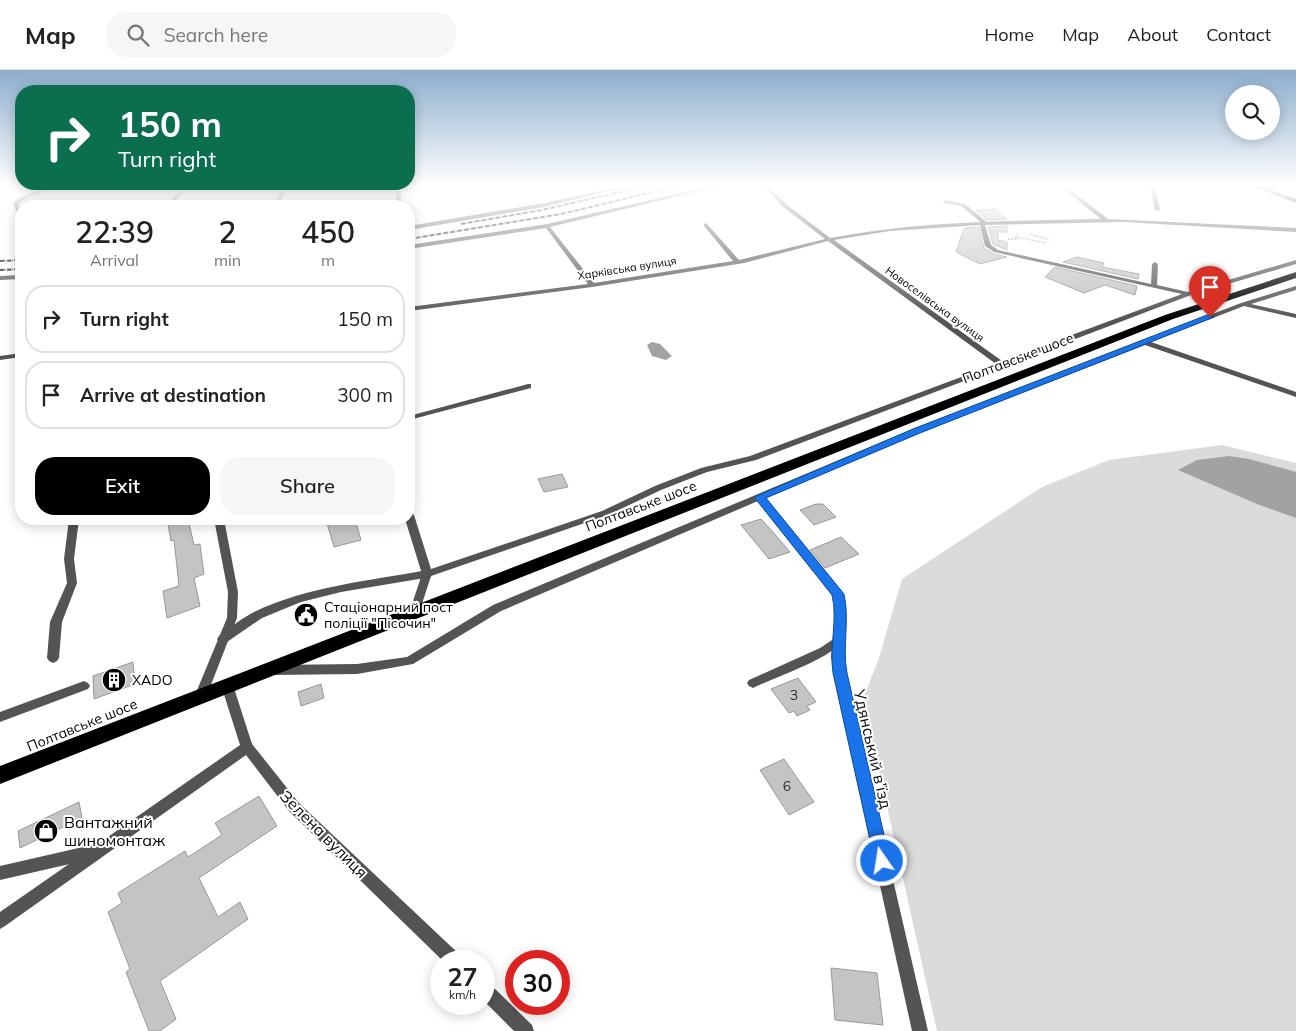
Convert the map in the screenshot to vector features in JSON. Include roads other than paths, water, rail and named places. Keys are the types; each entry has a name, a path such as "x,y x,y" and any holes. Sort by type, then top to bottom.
{"highway":[{"name":"Полтавське шосе","path":"0,775 1169,317 1296,275"}],"street":[{"path":"415,246 522,230"},
{"path":"550,230 592,285"},
{"path":"710,230 737,262"},
{"name":"Новоселівська вулиця","path":"818,230 1001,364"},
{"name":"Харківська вулиця","path":"415,308 592,285 737,262 772,256 831,239 885,230"},
{"path":"985,230 988,246 996,251 1189,294"},
{"path":"223,639 258,615 285,604 320,593 427,574 588,520 658,488 704,470 753,458 1189,294 1296,262"},
{"path":"1154,286 1155,264"},
{"path":"0,278 15,277"},
{"path":"266,670 357,669 409,661 497,608 916,431 1243,304 1296,288"},
{"path":"1243,304 1296,316"},
{"path":"1144,342 1296,395"},
{"path":"0,358 15,356"},
{"path":"415,416 528,386"},
{"name":"Удянський в’їзд","path":"760,497 838,594 841,607 837,657 843,690 920,1031"},
{"path":"53,658 56,622 72,583 69,559 73,525"},
{"path":"201,695 232,618 233,592 220,525"},
{"path":"412,525 427,574 414,613"},
{"path":"753,683 824,651 838,640"},
{"name":"Зелена вулиця","path":"227,685 246,748 294,807 443,950"},
{"path":"0,717 84,686"},
{"path":"0,921 246,748"},
{"path":"0,873 101,850"},
{"path":"495,1001 526,1031"}],"railway":[{"path":"415,238 465,230"},
{"path":"0,261 15,260"},
{"path":"0,270 15,269"}],"place":[{"name":"Стаціонарний пост поліції \"Пісочин\"","path":"306,615"},
{"name":"XADO","path":"114,680"},
{"name":"Вантажний шиномонтаж","path":"46,831"}]}
